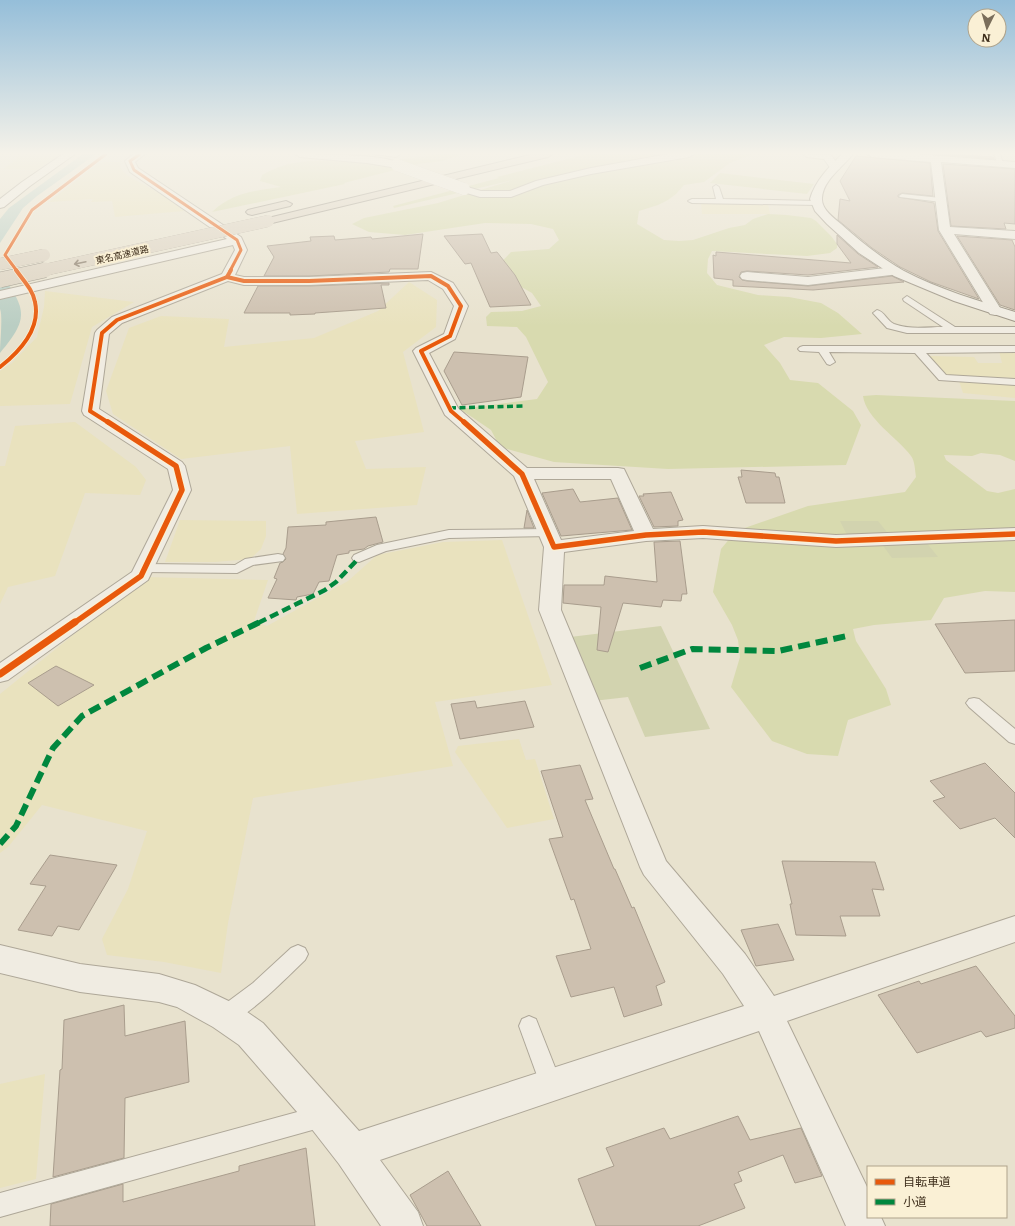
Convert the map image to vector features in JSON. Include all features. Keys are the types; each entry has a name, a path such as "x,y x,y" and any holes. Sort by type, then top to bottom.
{"highway":[{"path":"237,215 255,211"},
{"name":"東名高速道路","path":"0,280 309,211"},
{"path":"191,225 221,218"},
{"path":"0,264 52,254"}],"street":[{"path":"195,211 237,240 241,250 227,277"},
{"path":"822,211 854,243 894,271 916,282 994,311 1015,317"},
{"path":"941,211 945,230 994,311"},
{"path":"945,230 1015,235"},
{"path":"0,295 237,240"},
{"path":"747,275 808,281 894,271"},
{"path":"0,674 141,576 182,490 176,466 90,411 102,333 117,320 227,277 244,281 309,281 431,276 448,286 461,306 450,336 421,352 451,411 522,474 551,540 550,610 654,867 734,964 767,1013 866,1226"},
{"path":"522,474 618,474 646,535"},
{"path":"551,540 726,533 836,541 1015,534"},
{"path":"352,1151 1015,929"},
{"path":"0,959 50,972 165,990 184,995 225,1016 251,1034 324,1116 352,1151 404,1226"}],"lane":[{"path":"907,299 953,330"},
{"path":"877,313 890,326 907,330 1015,330"},
{"path":"804,349 918,350 1015,348"},
{"path":"822,349 830,362"},
{"path":"918,350 943,378 1015,382"},
{"path":"359,558 382,548 449,534 551,540"},
{"path":"144,568 237,569 250,562 278,558"},
{"path":"974,703 1015,738"},
{"path":"225,1016 260,989 298,954"},
{"path":"528,1026 551,1085"},
{"path":"0,1205 324,1116"}],"shaded area":[{"path":"6,211 21,211 0,243 0,219"},
{"path":"114,211 182,211 115,217"},
{"path":"702,211 769,211 770,214 702,214"},
{"path":"0,271 15,294 21,312 17,330 0,353 1,312"},
{"path":"409,282 437,300 436,327 403,352 424,432 355,441 366,469 426,467 417,505 297,514 290,446 181,459 113,414 106,391 129,328 161,316 229,319 224,347 314,338 378,311"},
{"path":"45,291 134,302 92,327 70,404 0,406 0,371 12,363 37,337 44,307"},
{"path":"999,351 1015,351 1015,378 947,375 941,371 927,356 974,357 978,363 1002,363"},
{"path":"959,381 1015,384 1015,398 963,393"},
{"path":"75,422 136,467 146,480 140,495 85,493 55,576 8,587 0,604 0,466 5,466 15,426"},
{"path":"180,520 266,521 266,536 261,549 250,559 215,562 165,562"},
{"path":"502,540 552,685 435,702 453,766 253,798 228,923 221,973 164,962 107,955 102,939 128,889 147,831 42,805 8,847 0,853 0,694 145,577 268,580 254,621 267,626 348,581 377,555 443,542"},
{"path":"519,739 526,760 535,759 554,819 507,828 455,752 458,746"},
{"path":"45,1074 36,1179 0,1188 0,1084"}],"green space":[{"path":"397,211 639,211 637,224 664,240 679,241 693,240 729,228 745,225 753,219 768,214 811,218 831,236 837,244 837,248 830,253 807,256 712,251 708,259 707,273 717,285 758,295 789,297 821,303 838,313 862,334 821,338 784,337 764,345 780,363 790,380 818,383 853,411 861,425 846,465 668,469 554,462 500,447 491,430 460,409 537,399 548,382 526,337 517,327 487,326 486,317 491,312 522,311 541,306 532,293 493,271 511,252 549,249 559,240 553,229 531,224 485,223 405,235 369,232 352,224 364,218"},
{"path":"876,395 1015,401 1015,461 1000,455 981,453 972,456 944,455 946,460 987,491 998,493 1015,489 1015,592 985,591 944,598 931,620 874,625 853,629 856,641 886,689 891,705 848,720 838,756 807,754 772,741 731,687 740,657 738,640 732,625 713,592 721,549 736,531 808,506 905,492 916,477 915,466 911,456 883,428 870,413 865,404 863,396"},
{"path":"840,521 878,521 890,536 921,536 938,557 892,558 876,536 847,535"},
{"path":"661,626 710,729 645,737 628,697 593,701 570,637"}],"building":[{"path":"839,211 935,211 938,231 979,299 931,282 900,267 872,248 838,220"},
{"path":"949,211 1015,211 1015,224 1004,223 1006,229 951,226"},
{"path":"423,234 418,269 390,269 389,272 309,276 264,276 274,257 267,246 311,241 310,237 334,236 335,240 371,237 372,239"},
{"path":"482,234 491,253 497,252 515,275 531,305 490,307 471,263 465,264 444,236"},
{"path":"837,235 858,254 878,267 808,275 747,271 741,272 739,277 742,280 747,281 808,286 892,276 904,282 813,290 733,286 733,280 714,278 713,255 716,256 716,252 851,263 837,244"},
{"path":"957,236 1012,240 1015,247 1015,310 1000,305"},
{"path":"389,283 389,285 381,285 386,308 290,315 290,313 244,313 258,286"},
{"path":"454,352 528,357 521,397 462,405 444,371"},
{"path":"741,470 775,473 776,477 779,477 785,503 746,503 738,477 742,477"},
{"path":"573,489 580,502 618,498 632,530 561,536 542,493"},
{"path":"671,492 683,520 678,521 678,526 654,527 639,496 644,496 643,494"},
{"path":"527,510 534,528 524,528"},
{"path":"376,517 383,542 368,546 364,549 349,551 349,553 337,555 329,581 319,582 313,594 297,597 296,600 268,598 277,579 274,578 280,563 286,559 283,554 286,548 288,527 326,525 326,522"},
{"path":"680,541 687,594 682,594 681,601 663,600 661,607 623,603 608,652 597,650 601,607 563,603 564,585 604,585 605,576 657,582 654,542"},
{"path":"1015,620 1015,671 965,673 935,624"},
{"path":"56,666 94,685 58,706 28,683"},
{"path":"475,701 477,708 525,701 534,727 460,739 451,704"},
{"path":"985,763 1015,793 1015,838 995,818 960,829 933,801 945,797 930,781"},
{"path":"580,765 593,799 585,800 614,869 632,908 634,907 665,982 656,986 662,1005 624,1017 614,987 571,997 556,956 591,949 574,899 571,900 549,839 563,837 541,771"},
{"path":"50,855 117,865 79,930 58,926 52,936 18,930 46,886 30,884"},
{"path":"782,861 875,862 884,890 872,889 880,916 840,916 846,936 796,935 790,904 792,904"},
{"path":"778,924 794,960 756,966 741,930"},
{"path":"976,966 1015,1016 1015,1028 986,1037 981,1031 917,1053 878,995 919,981 921,984"},
{"path":"124,1005 125,1036 185,1021 189,1082 125,1098 124,1158 53,1177 60,1070 62,1069 64,1020"},
{"path":"738,1116 750,1140 801,1128 822,1176 795,1183 783,1155 738,1172 742,1181 734,1184 745,1208 698,1226 596,1226 578,1179 614,1166 606,1148 664,1128 670,1139"},
{"path":"306,1148 315,1226 50,1226 51,1204 123,1184 123,1202 239,1171 239,1166"},
{"path":"448,1171 481,1226 427,1226 410,1195"}],"marked path":[{"path":"450,408 525,406"},
{"path":"0,844 16,826 53,748 82,716 206,648 325,590 336,582 359,558"},
{"path":"640,668 692,649 778,651 847,636"}],"cycle path":[{"path":"0,367 9,360 24,343 30,334 34,323 36,312 35,302 31,291 5,255 31,211"},
{"path":"0,674 141,576 182,490 176,466 90,411 102,333 117,320 227,277 241,250 237,240 195,211"},
{"path":"227,277 244,281 309,281 431,276 448,286 461,306 450,336 421,351 451,411 522,474 554,547 646,535 703,532 836,541 1015,534"}]}
